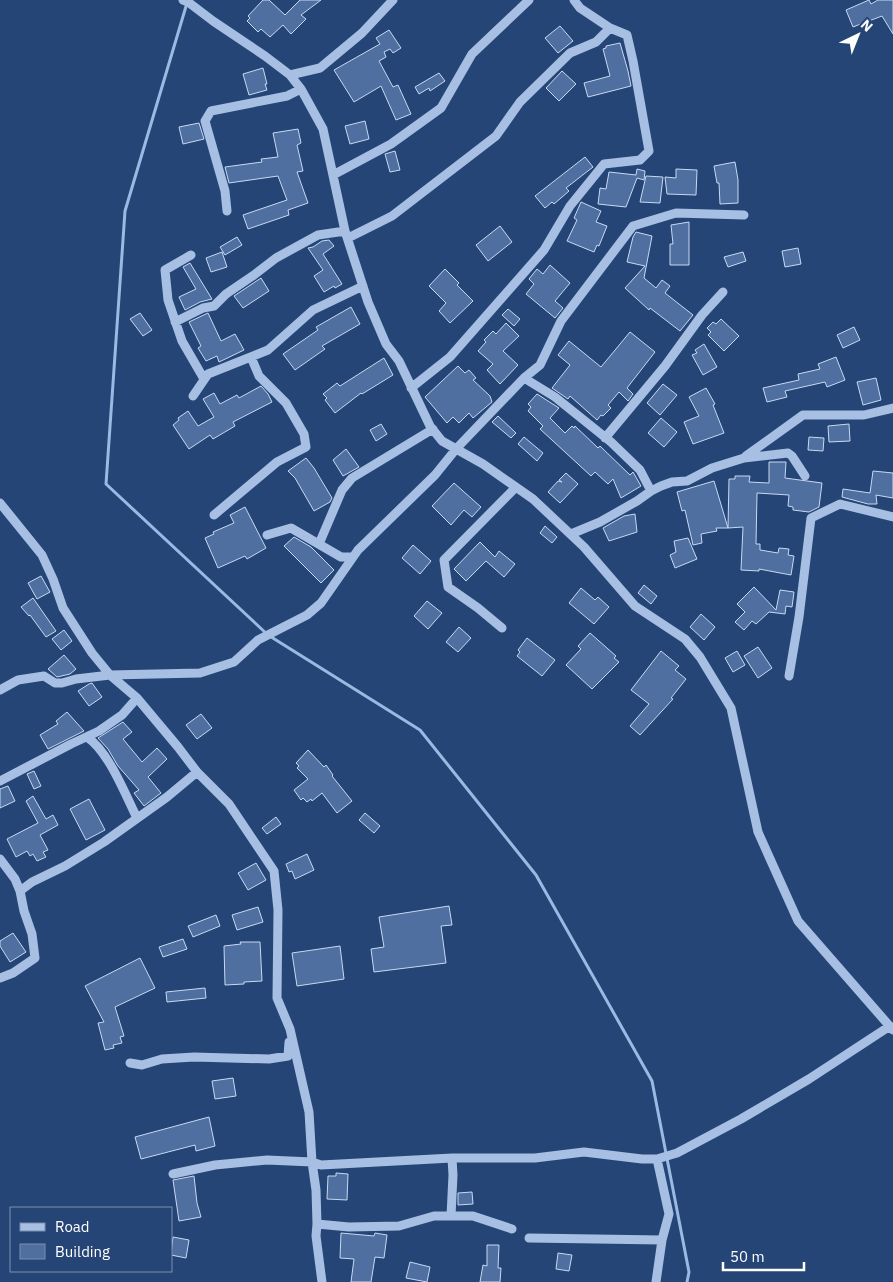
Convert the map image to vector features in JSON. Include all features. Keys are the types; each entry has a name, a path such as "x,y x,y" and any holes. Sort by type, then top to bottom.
{"street":[{"path":"173,1174 215,1165 267,1160 312,1162 320,1165 452,1158 535,1158 584,1152 657,1159 677,1153 741,1119 892,1028 798,921 758,832 730,708 700,656 685,639 635,606 584,547 534,499 483,464 442,441 432,429 399,361 386,344 363,286 346,235 323,129 301,89 290,75 266,56 183,0"},
{"path":"290,75 320,68 362,33 393,0"},
{"path":"333,175 391,144 441,108 472,54 529,0"},
{"path":"411,388 450,357 544,250 570,206 604,164 640,160 649,151 635,69 627,35 610,28 580,8 574,0"},
{"path":"176,322 203,308 214,306 226,294 276,258 318,235 346,235 392,216 496,136 520,102 570,54 596,42 610,28"},
{"path":"228,211 225,191 205,121 211,111 287,96 301,89"},
{"path":"0,690 18,680 44,676 55,683 62,683 110,674 200,673 234,662 258,640 307,615 321,603 354,556 435,475 456,449 524,378 540,365 561,321 633,226 676,212 744,215"},
{"path":"191,255 165,270 168,300 182,341 204,379"},
{"path":"193,396 208,374 268,350 313,310 363,286"},
{"path":"605,438 665,366 702,315 723,292"},
{"path":"214,515 277,462 306,447 304,434 286,403 259,376 251,357"},
{"path":"524,378 555,398 605,438 640,470 651,491"},
{"path":"744,458 803,415 864,415 893,408"},
{"path":"319,544 342,490 352,478 432,429"},
{"path":"571,534 600,522 651,491 672,482 687,481 712,468 744,458 788,453 805,476"},
{"path":"502,628 448,587 444,560 516,487"},
{"path":"0,503 42,555 68,615 92,653 110,674 137,698 178,746 196,772 229,804 274,871 278,910 277,998 290,1029 309,1112 316,1190 316,1236 322,1282"},
{"path":"788,676 799,617 810,518 840,504 893,518"},
{"path":"267,535 291,528 341,557 354,556"},
{"path":"0,781 99,731 122,715 137,698"},
{"path":"87,737 94,742 104,756 136,818"},
{"path":"20,891 32,882 65,866 104,842 167,797 196,772"},
{"path":"0,859 15,880 20,891 24,912 32,934 35,958 14,973 0,978"},
{"path":"130,1063 142,1064 162,1059 194,1057 270,1059 288,1056 290,1029"},
{"path":"451,1216 452,1158"},
{"path":"656,1282 659,1275 662,1240 669,1214 657,1159"},
{"path":"317,1224 349,1227 399,1226 434,1216 473,1216 512,1229"},
{"path":"529,1238 662,1240"}],"building":[{"path":"263,0 269,0 285,15 300,0 321,0 301,15 306,19 291,34 283,25 270,37 261,29 258,32 247,21 250,18 248,16"},
{"path":"869,0 871,4 878,0 893,0 893,34 882,16 853,27 846,10"},
{"path":"560,26 573,41 558,53 545,38"},
{"path":"389,30 401,48 393,53 390,49 384,52 386,57 379,61 393,87 398,85 411,114 396,120 381,86 354,102 334,70 380,44 376,38"},
{"path":"620,43 631,86 588,97 584,83 610,76 603,49 606,46"},
{"path":"263,68 267,90 249,95 243,74"},
{"path":"562,71 576,84 559,101 546,88"},
{"path":"439,73 445,81 430,91 429,88 419,94 415,87"},
{"path":"365,121 369,139 350,144 345,126"},
{"path":"199,123 204,139 183,144 179,127"},
{"path":"298,129 301,143 297,145 303,171 297,172 308,203 288,210 289,215 248,229 243,215 287,200 278,176 229,183 225,167 262,162 261,159 278,157 273,133"},
{"path":"395,151 400,170 390,172 385,154"},
{"path":"585,157 593,167 566,188 569,191 554,204 552,202 545,208 535,196"},
{"path":"735,162 738,180 738,203 720,204 719,183 717,183 714,166"},
{"path":"637,169 645,171 644,180 637,178 626,207 598,204 600,188 606,189 609,172 636,175"},
{"path":"676,169 697,170 696,195 667,194 665,177 676,178"},
{"path":"646,176 663,177 660,203 640,202"},
{"path":"581,202 601,211 596,222 607,226 599,246 597,245 594,252 567,241 577,220 574,218"},
{"path":"689,222 689,265 670,265 670,244 673,244 671,225"},
{"path":"500,226 512,242 488,261 476,245"},
{"path":"636,232 652,236 644,278 656,288 662,280 670,286 665,293 693,315 680,331 650,308 649,310 625,288 645,266 627,262"},
{"path":"237,237 242,245 225,255 220,247"},
{"path":"329,240 334,246 323,254 342,284 324,292 314,276 323,270 308,248 322,241"},
{"path":"798,248 801,264 785,267 782,251"},
{"path":"222,252 227,267 211,272 206,258"},
{"path":"743,252 746,261 728,267 724,257"},
{"path":"190,263 212,299 200,302 185,310 179,297 196,289 183,267"},
{"path":"550,265 570,283 555,301 563,308 555,318 526,294 534,284 529,279 537,269 543,274"},
{"path":"445,269 459,283 457,285 473,301 450,323 439,311 446,303 429,286"},
{"path":"261,278 269,291 243,308 234,296"},
{"path":"351,307 360,324 322,346 325,349 295,370 283,354 318,330 316,327"},
{"path":"508,309 520,319 514,326 502,315"},
{"path":"140,313 152,330 143,336 130,319"},
{"path":"208,313 221,341 235,334 244,350 219,362 217,356 206,361 198,348 201,346 189,322"},
{"path":"721,319 739,336 724,351 708,335 711,332 707,328 713,322 716,324"},
{"path":"506,323 519,336 503,351 518,365 500,384 487,370 493,364 478,351 486,342 484,340 493,331 496,334"},
{"path":"854,327 860,340 843,348 837,335"},
{"path":"630,332 655,352 627,388 633,394 628,401 619,392 608,405 611,408 597,420 570,396 568,399 552,388 570,365 558,355 569,341 601,367"},
{"path":"704,344 717,367 703,375 692,355 697,353 695,350"},
{"path":"836,357 845,380 827,387 825,382 785,391 787,397 767,402 763,388 799,380 798,374 820,369 818,364"},
{"path":"384,358 393,375 361,393 335,413 325,400 327,398 323,394 337,383 340,386"},
{"path":"458,366 465,373 469,370 476,378 473,380 490,396 492,402 473,418 469,413 459,423 453,417 447,423 425,397"},
{"path":"876,378 881,400 863,405 857,382"},
{"path":"663,384 677,395 660,415 647,403"},
{"path":"261,386 272,402 233,422 235,426 213,439 210,435 189,449 173,425 179,420 178,418 188,411 198,426 214,417 203,399 214,393 220,404 237,395 239,398"},
{"path":"706,388 715,404 713,405 724,433 693,444 684,422 699,416 689,397"},
{"path":"537,394 559,408 550,418 565,433 572,426 574,428 575,426 598,448 600,446 630,475 633,472 641,486 621,498 613,479 608,484 595,472 591,476 540,429 543,426 528,411 531,407 528,404"},
{"path":"498,416 516,433 511,438 492,422"},
{"path":"661,418 677,432 664,447 648,433"},
{"path":"381,424 387,434 376,441 370,430"},
{"path":"849,424 850,441 829,442 828,426"},
{"path":"524,437 543,453 537,461 518,444"},
{"path":"809,437 824,438 823,451 808,450"},
{"path":"346,449 359,467 343,476 333,460"},
{"path":"306,458 332,498 330,502 314,511 295,478 288,471"},
{"path":"769,462 786,462 785,478 822,483 819,507 809,512 793,510 793,507 788,506 789,495 757,493 756,544 760,544 760,550 778,553 779,548 789,549 788,555 794,556 791,575 759,569 759,571 741,570 743,527 728,528 729,479 735,479 735,476 750,476 749,482 769,483"},
{"path":"873,471 893,473 893,498 876,495 877,504 868,504 842,497 843,489 870,493"},
{"path":"566,473 578,484 560,503 548,492 558,481 562,482 559,480"},
{"path":"714,481 728,528 716,528 717,531 701,534 702,543 693,545 685,510 682,511 677,492"},
{"path":"454,483 481,507 472,517 464,510 451,525 432,506"},
{"path":"245,507 266,548 247,559 245,556 218,568 205,538 214,534 213,532 234,523 230,515"},
{"path":"635,514 637,532 609,541 603,528 624,516"},
{"path":"545,526 557,537 552,543 540,533"},
{"path":"294,537 311,547 334,570 321,583 284,546"},
{"path":"688,538 697,559 675,568 670,555 676,552 674,541"},
{"path":"480,542 495,557 499,551 515,564 504,577 486,561 466,581 454,569"},
{"path":"413,545 431,561 420,574 402,558"},
{"path":"41,576 50,592 37,599 28,583"},
{"path":"644,585 657,596 651,604 638,593"},
{"path":"754,587 776,610 780,590 794,592 792,607 786,606 785,614 769,612 756,624 752,621 744,630 735,622 745,612 737,604"},
{"path":"581,588 595,600 598,597 609,607 594,624 569,603"},
{"path":"33,598 56,631 46,637 30,615 21,607"},
{"path":"427,601 442,613 428,629 414,616"},
{"path":"701,614 715,627 704,640 690,627"},
{"path":"459,627 471,638 458,652 446,642"},
{"path":"64,630 72,641 61,650 52,639"},
{"path":"590,633 616,656 614,658 619,662 592,689 566,665 581,649 578,646"},
{"path":"527,638 555,660 542,676 517,656 520,652 518,650"},
{"path":"758,647 772,668 758,678 744,656"},
{"path":"661,651 679,666 675,670 686,679 671,698 673,699 640,735 630,726 649,704 631,690"},
{"path":"737,651 745,665 733,672 725,658"},
{"path":"64,655 76,669 70,674 57,677 48,669"},
{"path":"92,683 102,697 89,706 78,691"},
{"path":"67,712 84,731 48,749 40,735 58,724 56,721"},
{"path":"201,714 212,728 197,739 186,725"},
{"path":"123,722 132,732 123,739 142,762 157,748 167,759 148,777 161,793 144,806 134,793 139,790 118,766 108,749 98,738"},
{"path":"308,750 324,767 326,765 332,776 352,801 337,813 322,793 312,801 311,799 307,802 303,798 301,800 294,790 308,779 297,768 299,766 296,763"},
{"path":"34,771 41,786 34,789 27,774"},
{"path":"8,786 15,801 0,808 0,789"},
{"path":"33,796 46,819 53,815 58,825 40,835 48,850 43,852 46,857 37,861 33,854 30,856 27,851 16,857 7,839 38,823 26,801"},
{"path":"89,799 105,830 86,840 70,809"},
{"path":"365,813 380,826 374,833 359,820"},
{"path":"276,817 281,824 267,834 262,828"},
{"path":"307,854 314,870 295,879 292,871 289,872 286,864"},
{"path":"256,863 266,880 248,890 238,873"},
{"path":"449,906 452,925 441,926 446,963 374,972 371,949 384,947 379,917"},
{"path":"258,907 263,922 237,930 232,915"},
{"path":"216,915 220,926 193,937 188,926"},
{"path":"13,933 26,952 10,962 0,946 0,941"},
{"path":"183,939 187,949 163,957 159,947"},
{"path":"240,942 260,942 262,981 225,985 224,946 241,944"},
{"path":"340,946 344,979 297,986 292,953"},
{"path":"140,958 155,988 115,1007 124,1036 120,1037 122,1043 113,1045 114,1048 105,1050 98,1023 104,1022 85,986"},
{"path":"205,988 206,998 167,1002 166,992"},
{"path":"233,1078 236,1096 215,1099 212,1081"},
{"path":"209,1117 215,1146 196,1151 195,1145 141,1159 135,1137"},
{"path":"336,1173 348,1174 347,1200 327,1199 328,1176 336,1176"},
{"path":"194,1176 197,1203 201,1217 179,1221 173,1180"},
{"path":"472,1192 473,1204 458,1205 458,1193"},
{"path":"341,1233 374,1236 375,1233 387,1235 384,1258 375,1257 371,1282 351,1282 354,1259 340,1258"},
{"path":"173,1237 189,1240 186,1258 172,1255"},
{"path":"487,1245 499,1245 498,1268 501,1268 500,1282 480,1282 483,1265 487,1266"},
{"path":"558,1253 572,1255 569,1271 556,1269"},
{"path":"410,1262 430,1267 427,1282 406,1278"}],"waterway":[{"path":"187,3 125,211 106,484 268,635 420,730 536,875 652,1081 689,1272 687,1282"}]}
